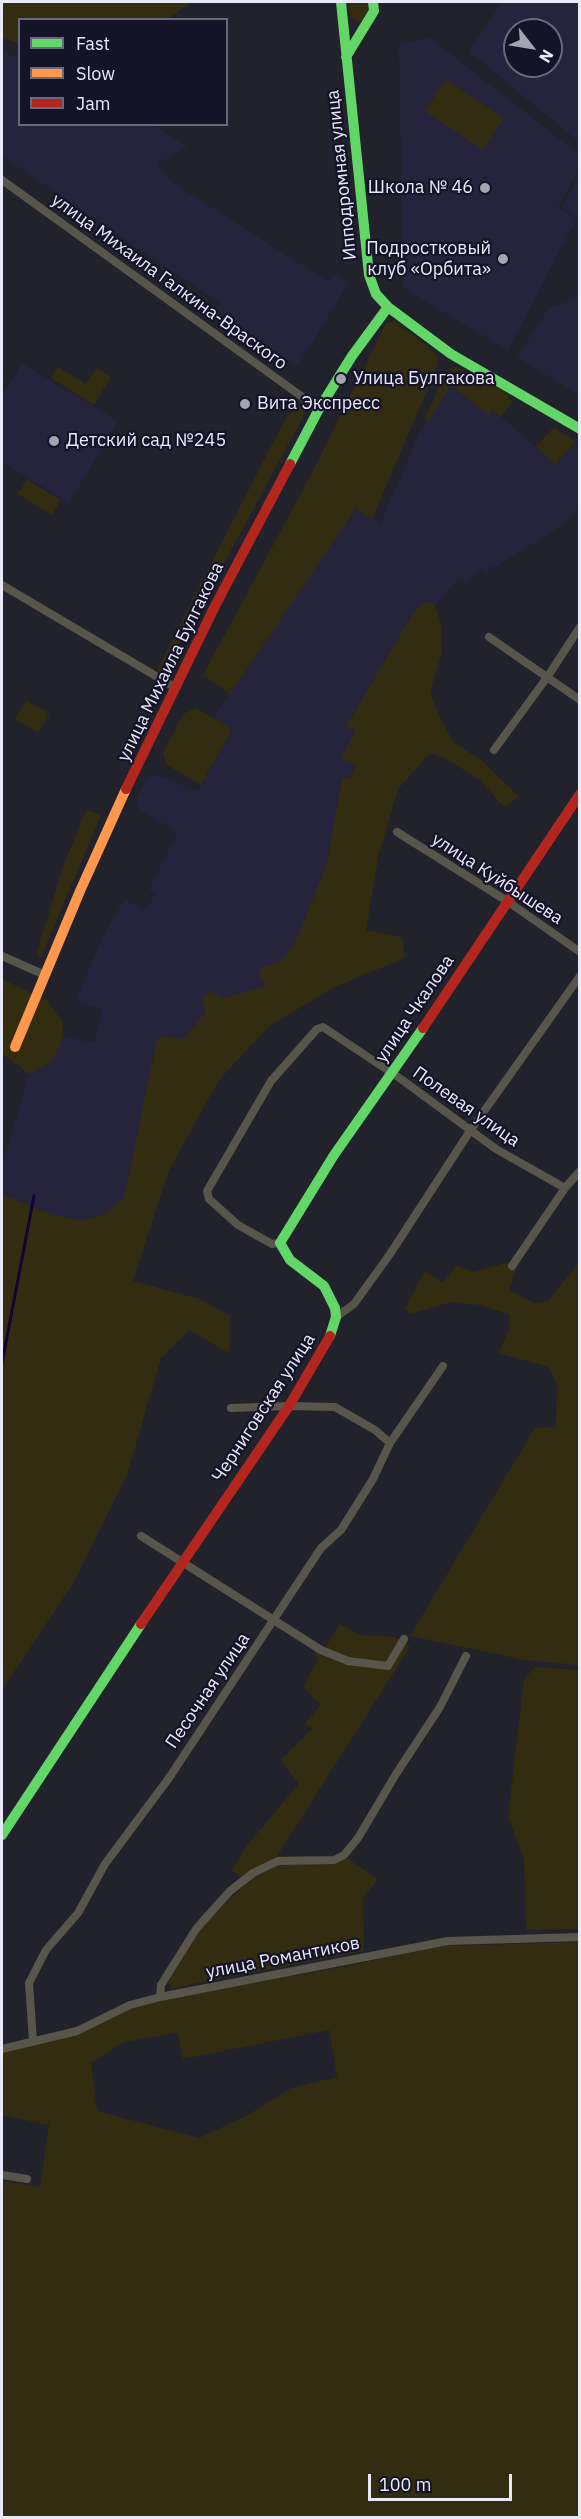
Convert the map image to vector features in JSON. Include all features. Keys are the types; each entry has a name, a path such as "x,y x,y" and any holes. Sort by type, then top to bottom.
{"street":[{"name":"Ипподромная улица","path":"341,2 369,275 376,294 388,307 450,354 579,429"},
{"path":"346,57 374,11 374,2"},
{"name":"улица Михаила Галкина-Враского","path":"2,180 319,409"},
{"name":"улица Михаила Булгакова","path":"15,1047 123,795 215,606 319,409 352,356 388,307"},
{"path":"2,585 176,688"},
{"path":"494,750 548,676 579,627"},
{"path":"489,637 548,676 579,700"},
{"name":"улица Чкалова","path":"280,1243 334,1155 392,1074 579,794"},
{"name":"улица Куйбышева","path":"397,832 507,901 579,952"},
{"path":"2,956 45,975"},
{"path":"280,1243 291,1260 324,1286 335,1308 336,1317 354,1305 470,1131 579,976"},
{"name":"Полевая улица","path":"280,1243 272,1244 238,1224 210,1199 207,1191 271,1081 317,1029 323,1027 496,1149 565,1188"},
{"path":"513,1266 579,1170"},
{"name":"Черниговская улица","path":"2,1835 289,1406 328,1341 336,1317"},
{"name":"Песочная улица","path":"33,2041 29,1983 46,1950 78,1912 105,1864 169,1778 321,1548 341,1530 373,1479 390,1443 443,1366"},
{"path":"231,1408 335,1407 366,1425 390,1443"},
{"path":"141,1536 321,1650 348,1660 388,1666 404,1639"},
{"path":"160,1997 160,1985 196,1929 230,1891 253,1873 278,1861 334,1860 344,1855 358,1838 440,1707 466,1656"},
{"name":"улица Романтиков","path":"2,2049 77,2031 130,2005 160,1997 448,1941 579,1937"},
{"path":"2,2175 27,2179"}],"shaded area":[{"path":"2,2 192,2 169,18 18,18 18,43 2,38"},
{"path":"348,2 368,2 369,13 363,21 350,17"},
{"path":"502,2 579,2 579,142 469,51"},
{"name":"Школа № 46","path":"430,38 579,154 579,168 558,207 576,220 508,350 403,288 399,44"},
{"path":"2,49 18,59 18,126 156,126 188,147 156,164 172,182 327,281 335,275 349,282 297,367 218,310 221,304 2,156"},
{"path":"446,79 504,118 483,150 425,111"},
{"path":"579,176 579,220 562,207"},
{"path":"579,293 579,395 517,357 548,309 575,298"},
{"path":"395,321 433,351 438,359 435,372 372,519 356,508 230,694 203,675 313,471 386,323"},
{"name":"Детский сад №245","path":"22,363 118,421 69,503 2,462 2,396"},
{"path":"58,367 86,384 96,368 111,377 94,405 51,378"},
{"path":"456,367 506,392 512,402 501,417 493,410 489,415 451,385 427,424 426,416 445,375 451,368"},
{"path":"451,384 489,414 493,410 555,464 576,442 579,445 579,507 566,523 486,572 480,568 470,581 466,583 459,578 435,605 425,601 413,613 346,725 356,731 357,764 351,776 342,779 326,866 296,940 267,986 223,998 206,1012 183,1039 162,1036 156,1043 124,1198 104,1214 83,1220 53,1215 2,1194 2,1166 29,1074 52,1062 63,1036 94,1043 102,1010 75,1000 106,931 124,900 145,910 156,893 149,890 178,832 140,810 136,800 149,776 158,775 198,792 232,729 214,719 219,709 356,508 380,524 418,436"},
{"path":"297,406 304,409 303,417 208,593 194,609 183,630 178,653 172,665 173,670 170,675 161,676 157,670 269,450 286,418"},
{"path":"554,427 576,442 555,464 536,447"},
{"path":"27,480 61,500 52,515 18,494"},
{"path":"425,601 435,605 442,628 441,656 430,692 437,711 453,742 481,760 519,797 504,807 480,780 446,759 430,753 398,789 379,854 366,930 402,937 405,958 334,987 268,1027 219,1080 169,1170 133,1281 200,1299 230,1316 229,1353 189,1330 161,1358 127,1475 74,1582 2,1690 2,1194 53,1215 83,1220 104,1214 124,1198 156,1043 162,1036 183,1039 206,1012 202,1001 209,991 223,998 266,986 259,975 263,967 282,961 296,940 326,866 342,779 351,776 356,765 341,758 356,731 346,726 413,613"},
{"path":"26,700 50,714 38,733 15,719"},
{"path":"196,708 232,729 201,785 167,765 163,753 183,714"},
{"path":"86,810 101,815 41,957 36,955 63,867"},
{"path":"2,979 48,1001 63,1023 63,1036 52,1062 29,1074 2,1053"},
{"path":"519,1261 509,1290 534,1303 547,1302 579,1263 579,1665 525,1660 410,1636 535,1428 556,1427 557,1385 549,1367 498,1353 509,1330 509,1314 480,1305 452,1302 410,1314 405,1308 425,1271 442,1282 457,1266 474,1272"},
{"path":"340,1624 360,1635 396,1637 410,1647 277,1856 345,1857 378,1879 363,1898 364,1951 172,1988 168,1980 198,1930 248,1882 232,1870 248,1844 299,1784 281,1760 313,1728 305,1724 320,1705 303,1686 318,1659 313,1650 316,1645 326,1646"},
{"path":"535,1667 579,1670 579,1929 526,1930 524,1858 508,1817 524,1679"},
{"path":"579,1942 579,2517 2,2517 2,2181 40,2187 49,2125 2,2115 2,2053 77,2034 145,2003 448,1946","holes":["329,2030 337,2077 291,2088 248,2115 199,2138 97,2111 91,2063 124,2042 178,2033 183,2059"]}],"waterway":[{"path":"2,1363 34,1196"}],"traffic: fast":[{"path":"341,2 369,275 376,294 388,307 451,354 580,429"},
{"path":"346,57 374,11 373,2"},
{"path":"290,464 319,409 352,356 388,307"},
{"path":"330,1336 336,1317 335,1308 324,1286 290,1260 280,1243 334,1155 423,1028"},
{"path":"2,1835 141,1624"}],"traffic: slow":[{"path":"15,1047 80,891 126,789"}],"traffic: jam":[{"path":"126,789 215,606 290,464"},
{"path":"423,1028 580,794"},
{"path":"141,1624 289,1406 330,1336"}],"place":[{"name":"Школа № 46","path":"485,188"},
{"name":"Подростковый клуб «Орбита»","path":"503,259"},
{"name":"Улица Булгакова","path":"341,379"},
{"name":"Вита Экспресс","path":"245,404"},
{"name":"Детский сад №245","path":"54,441"}]}
